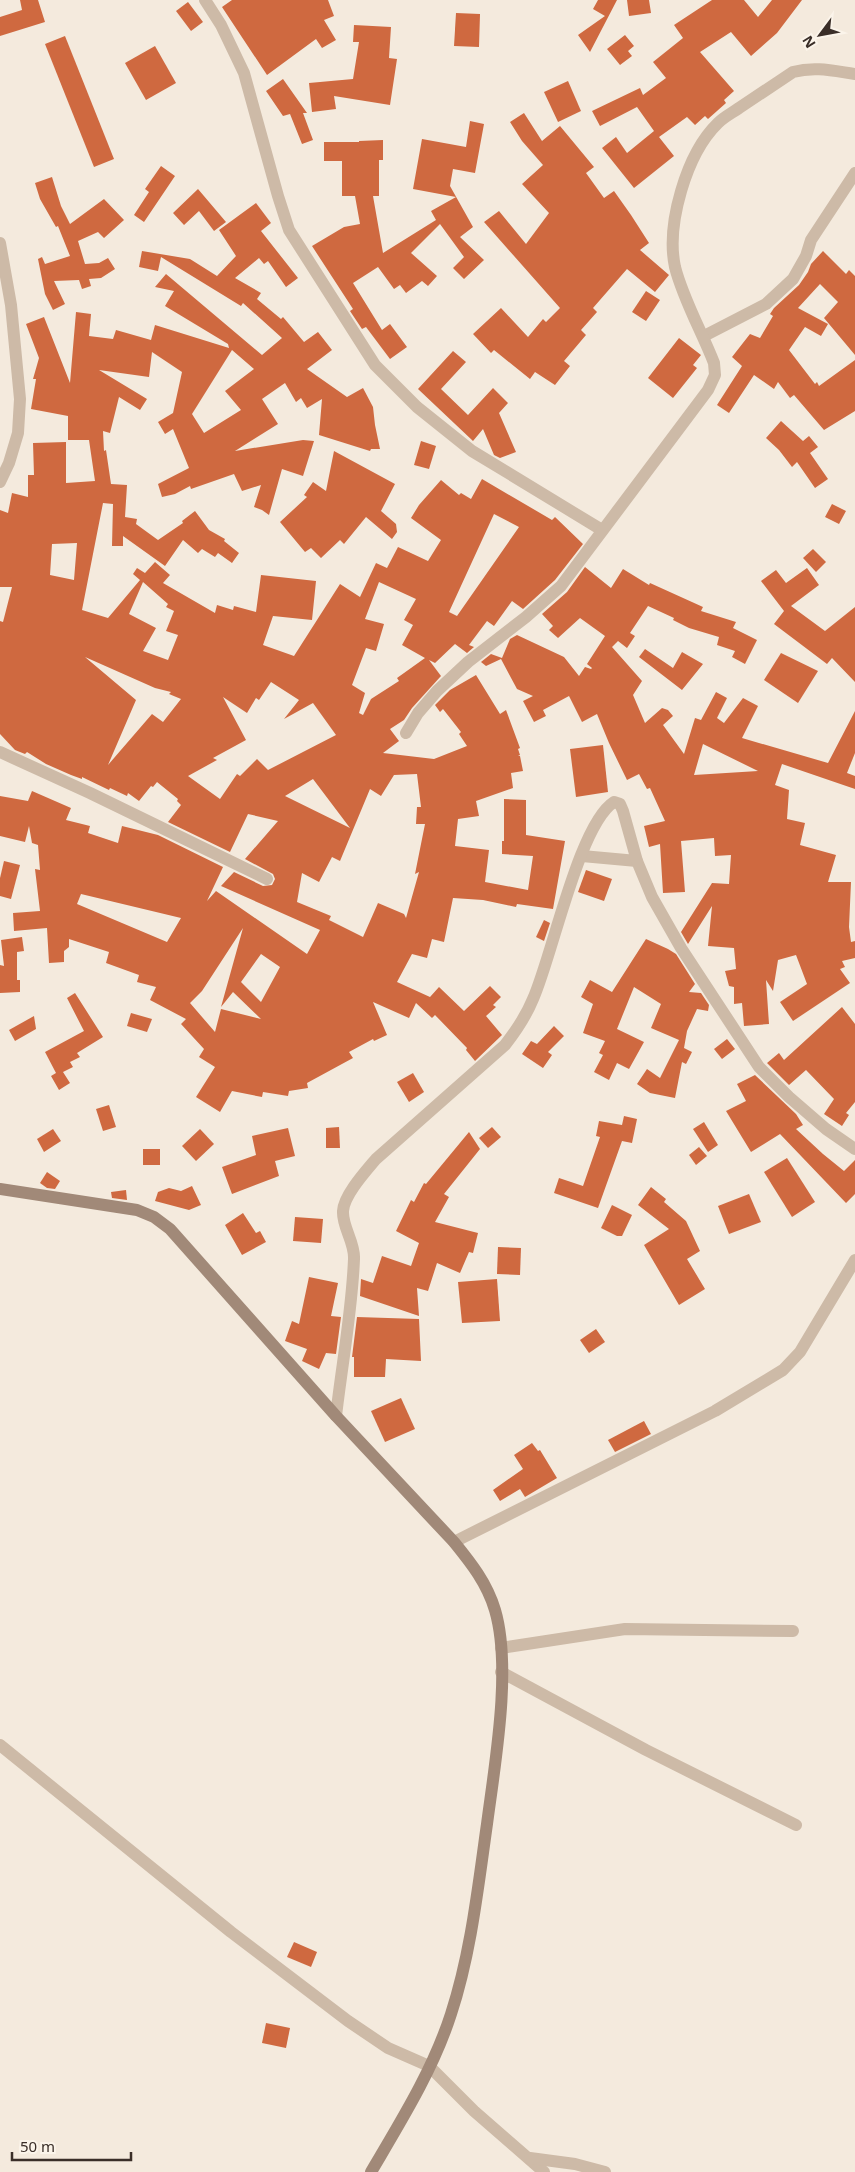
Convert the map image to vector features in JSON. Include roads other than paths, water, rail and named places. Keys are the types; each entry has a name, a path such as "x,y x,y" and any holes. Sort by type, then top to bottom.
{"street":[{"path":"205,0 244,73 289,230 375,365 417,407 472,451 602,530"},
{"path":"406,733 418,713 437,691 468,662 526,617 561,586 708,390 715,375 714,363 676,270 672,248 672,227 692,160 702,140 719,122 793,72 806,68 821,68 855,74"},
{"path":"704,336 750,313 780,293 793,278 806,256 812,240 855,173"},
{"path":"0,243 11,305 20,399 18,433 9,462 0,482"},
{"path":"0,752 90,793 267,879"},
{"path":"336,1416 355,1257 344,1219 343,1210 346,1202 362,1175 376,1159 505,1045 519,1027 534,999 582,856 594,826 614,802 620,804 624,811 637,861 652,897 681,948 759,1066 788,1097 811,1117 855,1149"},
{"path":"582,856 637,861"},
{"path":"0,1189 137,1210 154,1217 170,1229 336,1416 454,1542 472,1564 488,1589 495,1611 501,1672 493,1778 468,1942 452,2012 411,2105 371,2172"},
{"path":"454,1542 714,1411 783,1370 800,1352 855,1260"},
{"path":"500,1648 625,1629 793,1631"},
{"path":"501,1672 646,1750 796,1824"},
{"path":"0,1745 231,1932 348,2021 388,2048 429,2066 474,2111 544,2172"},
{"path":"530,2158 575,2164 605,2172"}]}
